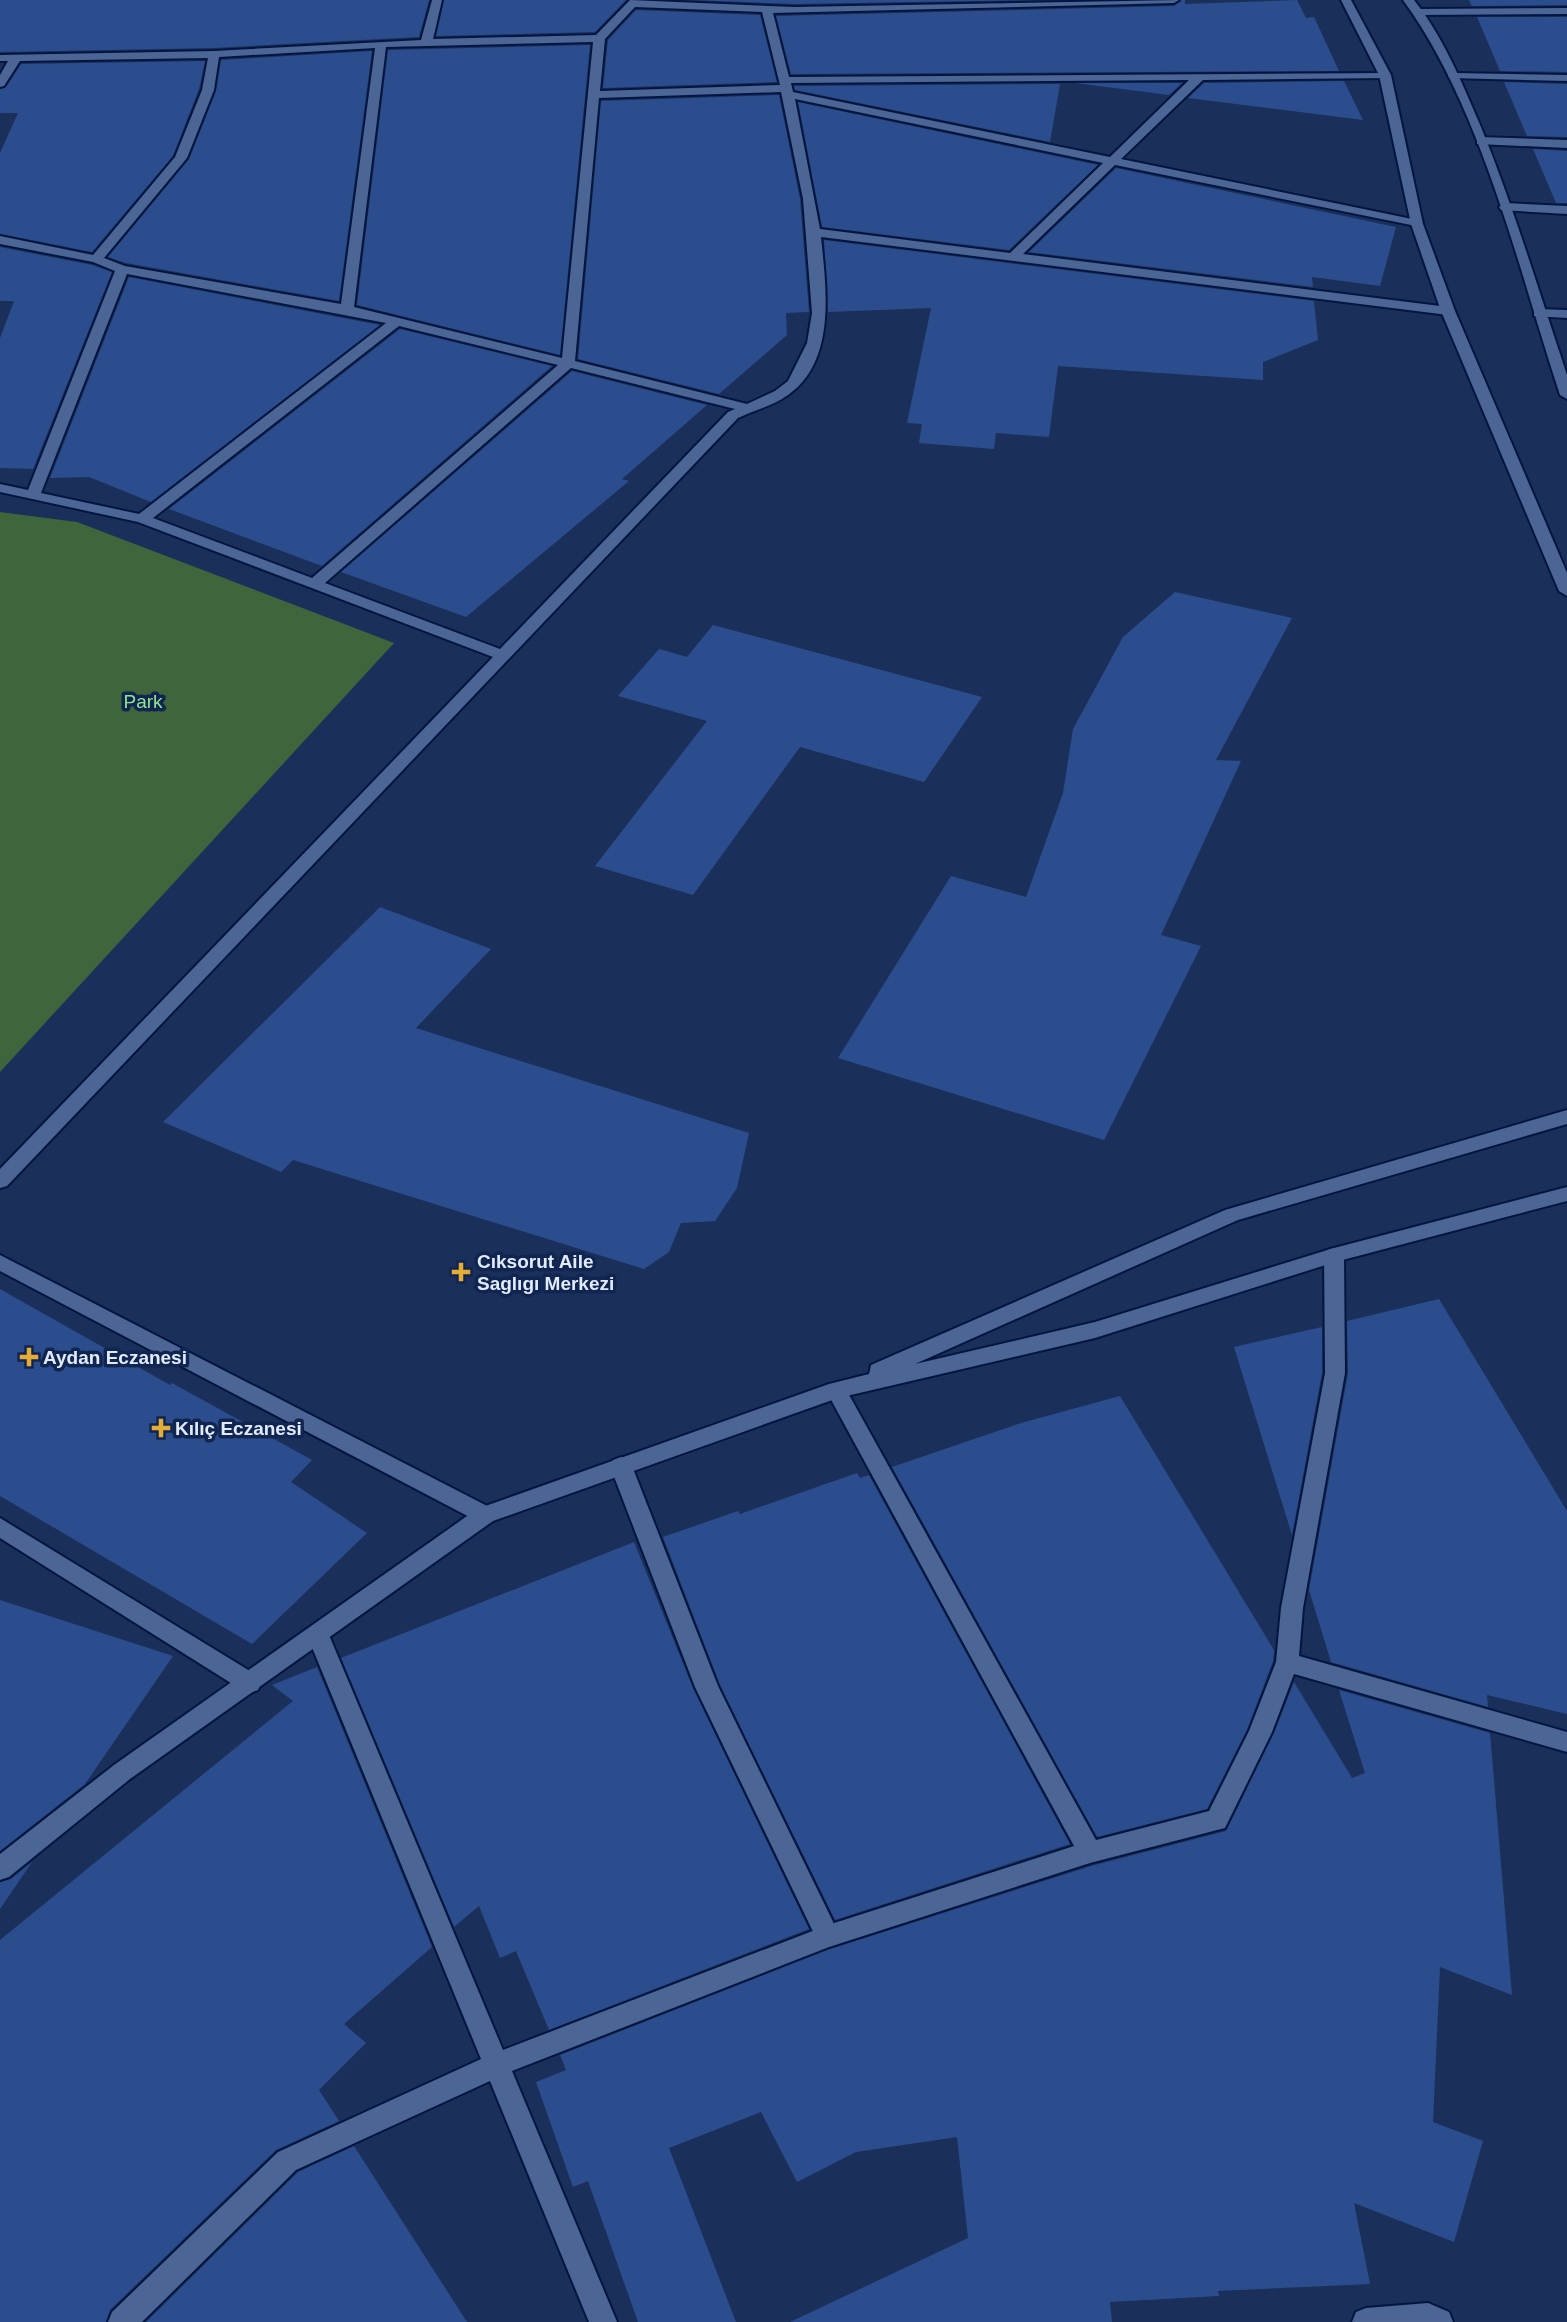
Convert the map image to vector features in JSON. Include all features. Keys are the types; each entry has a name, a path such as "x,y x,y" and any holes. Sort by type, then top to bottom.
{"street":[{"path":"426,43 437,0"},
{"path":"315,583 568,364 599,38 633,2 767,10 1174,0"},
{"path":"1346,0 1385,75 1417,224 1448,311 1567,591"},
{"path":"1408,0 1418,12 1454,76 1481,141 1506,206 1538,313 1567,395"},
{"path":"0,1181 733,415 787,390 812,351 819,315 813,232 786,88 767,10"},
{"path":"1418,12 1567,11"},
{"path":"0,58 214,54 381,44 599,38"},
{"path":"347,309 381,44"},
{"path":"96,259 181,158 208,90 214,54"},
{"path":"0,84 16,58"},
{"path":"594,95 1199,77 1385,75"},
{"path":"1454,76 1567,78"},
{"path":"1013,257 1199,77"},
{"path":"786,88 1114,161 1417,224"},
{"path":"1481,141 1567,144"},
{"path":"1506,206 1567,209"},
{"path":"813,232 1448,311"},
{"path":"0,240 96,259 122,269 347,309 394,323 747,408"},
{"path":"33,495 122,269"},
{"path":"1538,313 1567,314"},
{"path":"142,519 394,323"},
{"path":"0,488 142,519 503,654"},
{"path":"0,1869 122,1772 485,1515 836,1390 1232,1215 1567,1118"},
{"path":"836,1390 1095,1329 1334,1255 1567,1194"},
{"path":"122,2322 287,2161 497,2066 828,1936 1090,1852 1217,1820 1260,1732 1287,1662 1293,1608 1335,1373 1334,1255"},
{"path":"0,1262 485,1515"},
{"path":"836,1390 1090,1852"},
{"path":"621,1466 707,1687 828,1936"},
{"path":"0,1527 250,1683"},
{"path":"318,1635 603,2322"},
{"path":"1287,1662 1567,1742"},
{"path":"1366,2322 1428,2317 1439,2322"}],"green space":[{"name":"Park","path":"0,512 77,522 394,643 0,1072"}],"building":[{"path":"0,0 429,0 419,37 214,48 0,52"},
{"path":"444,0 626,0 595,32 436,36"},
{"path":"692,0 1035,0 794,4"},
{"path":"1185,0 1185,4 1297,0 1306,18 1314,17 1339,71 791,74 776,16 1174,6"},
{"path":"1469,0 1567,0 1567,5 1472,6"},
{"path":"636,10 760,15 777,82 603,88 608,40"},
{"path":"1477,17 1567,17 1567,72 1500,71"},
{"path":"590,45 560,355 357,305 388,50"},
{"path":"372,51 339,301 126,263 108,257 189,159 216,91 221,60"},
{"path":"205,61 199,89 173,156 92,252 0,234 0,153 18,113 0,113 0,89 6,87 21,64"},
{"path":"1344,81 1363,120 1188,98 1204,83"},
{"path":"1504,82 1567,84 1567,137 1527,136"},
{"path":"1075,83 1182,83 1169,95"},
{"path":"1060,84 1050,142 795,90 794,86"},
{"path":"779,95 800,199 809,312 786,313 787,335 719,394 578,359 601,101"},
{"path":"798,102 1098,165 1009,250 822,227"},
{"path":"1533,149 1567,151 1567,203 1556,203"},
{"path":"1116,168 1396,227 1380,286 1312,277 1313,287 1029,252"},
{"path":"824,240 1314,301 1318,340 1263,362 1263,380 1058,366 1049,437 996,433 994,449 919,443 922,424 907,423 931,308 828,312"},
{"path":"0,247 92,265 112,272 33,469 0,468 0,338 14,301 0,301"},
{"path":"129,277 380,325 151,502 89,477 50,478"},
{"path":"400,329 552,366 322,566 169,509"},
{"path":"572,371 707,405 622,479 629,481 466,617 341,572"},
{"path":"1175,592 1292,618 1216,760 1241,761 1161,935 1201,946 1104,1140 838,1058 951,876 1026,897 1063,793 1073,729 1123,637"},
{"path":"713,625 982,697 924,782 800,747 693,895 595,866 707,721 618,696 659,649 687,657"},
{"path":"380,907 491,949 416,1028 749,1133 737,1188 715,1221 681,1223 669,1252 644,1269 293,1160 281,1172 163,1122"},
{"path":"0,1289 170,1385 172,1383 312,1460 291,1482 367,1533 252,1644 0,1496"},
{"path":"1439,1299 1567,1511 1567,1714 1487,1695 1488,1707 1331,1662 1309,1590 1348,1373 1347,1321"},
{"path":"1322,1327 1322,1373 1292,1535 1234,1347"},
{"path":"1120,1396 1274,1650 1273,1661 1247,1730 1207,1809 1097,1837 892,1467 1021,1423"},
{"path":"857,1473 860,1478 869,1475 1070,1844 835,1920 720,1685 663,1537 738,1511 740,1514"},
{"path":"634,1542 693,1688 809,1929 549,2030 516,1951 500,1958 479,1906 454,1927 341,1658"},
{"path":"0,1600 173,1656 85,1784 0,1851"},
{"path":"317,1667 432,1947 344,2024 366,2043 319,2090 339,2121 276,2150 110,2310 106,2322 0,2322 0,1940 293,1701 272,1685"},
{"path":"1294,1682 1352,1778 1365,1773 1339,1690 1490,1733 1512,1995 1440,1967 1433,2122 1483,2141 1454,2242 1354,2203 1370,2284 1218,2291 1219,2296 1110,2302 1112,2322 790,2322 968,2238 957,2137 856,2152 797,2182 761,2112 669,2148 736,2322 638,2322 588,2181 573,2187 536,2082 566,2070 560,2055 830,1949 1091,1866 1226,1831 1274,1733"},
{"path":"32,1862 0,1909 0,1882 11,1879"},
{"path":"354,2146 467,2322 146,2322 298,2172"}],"place":[{"name":"Cıksorut Aile Saglıgı Merkezi","path":"461,1272"},
{"name":"Aydan Eczanesi","path":"29,1357"},
{"name":"Kılıç Eczanesi","path":"161,1428"}]}
